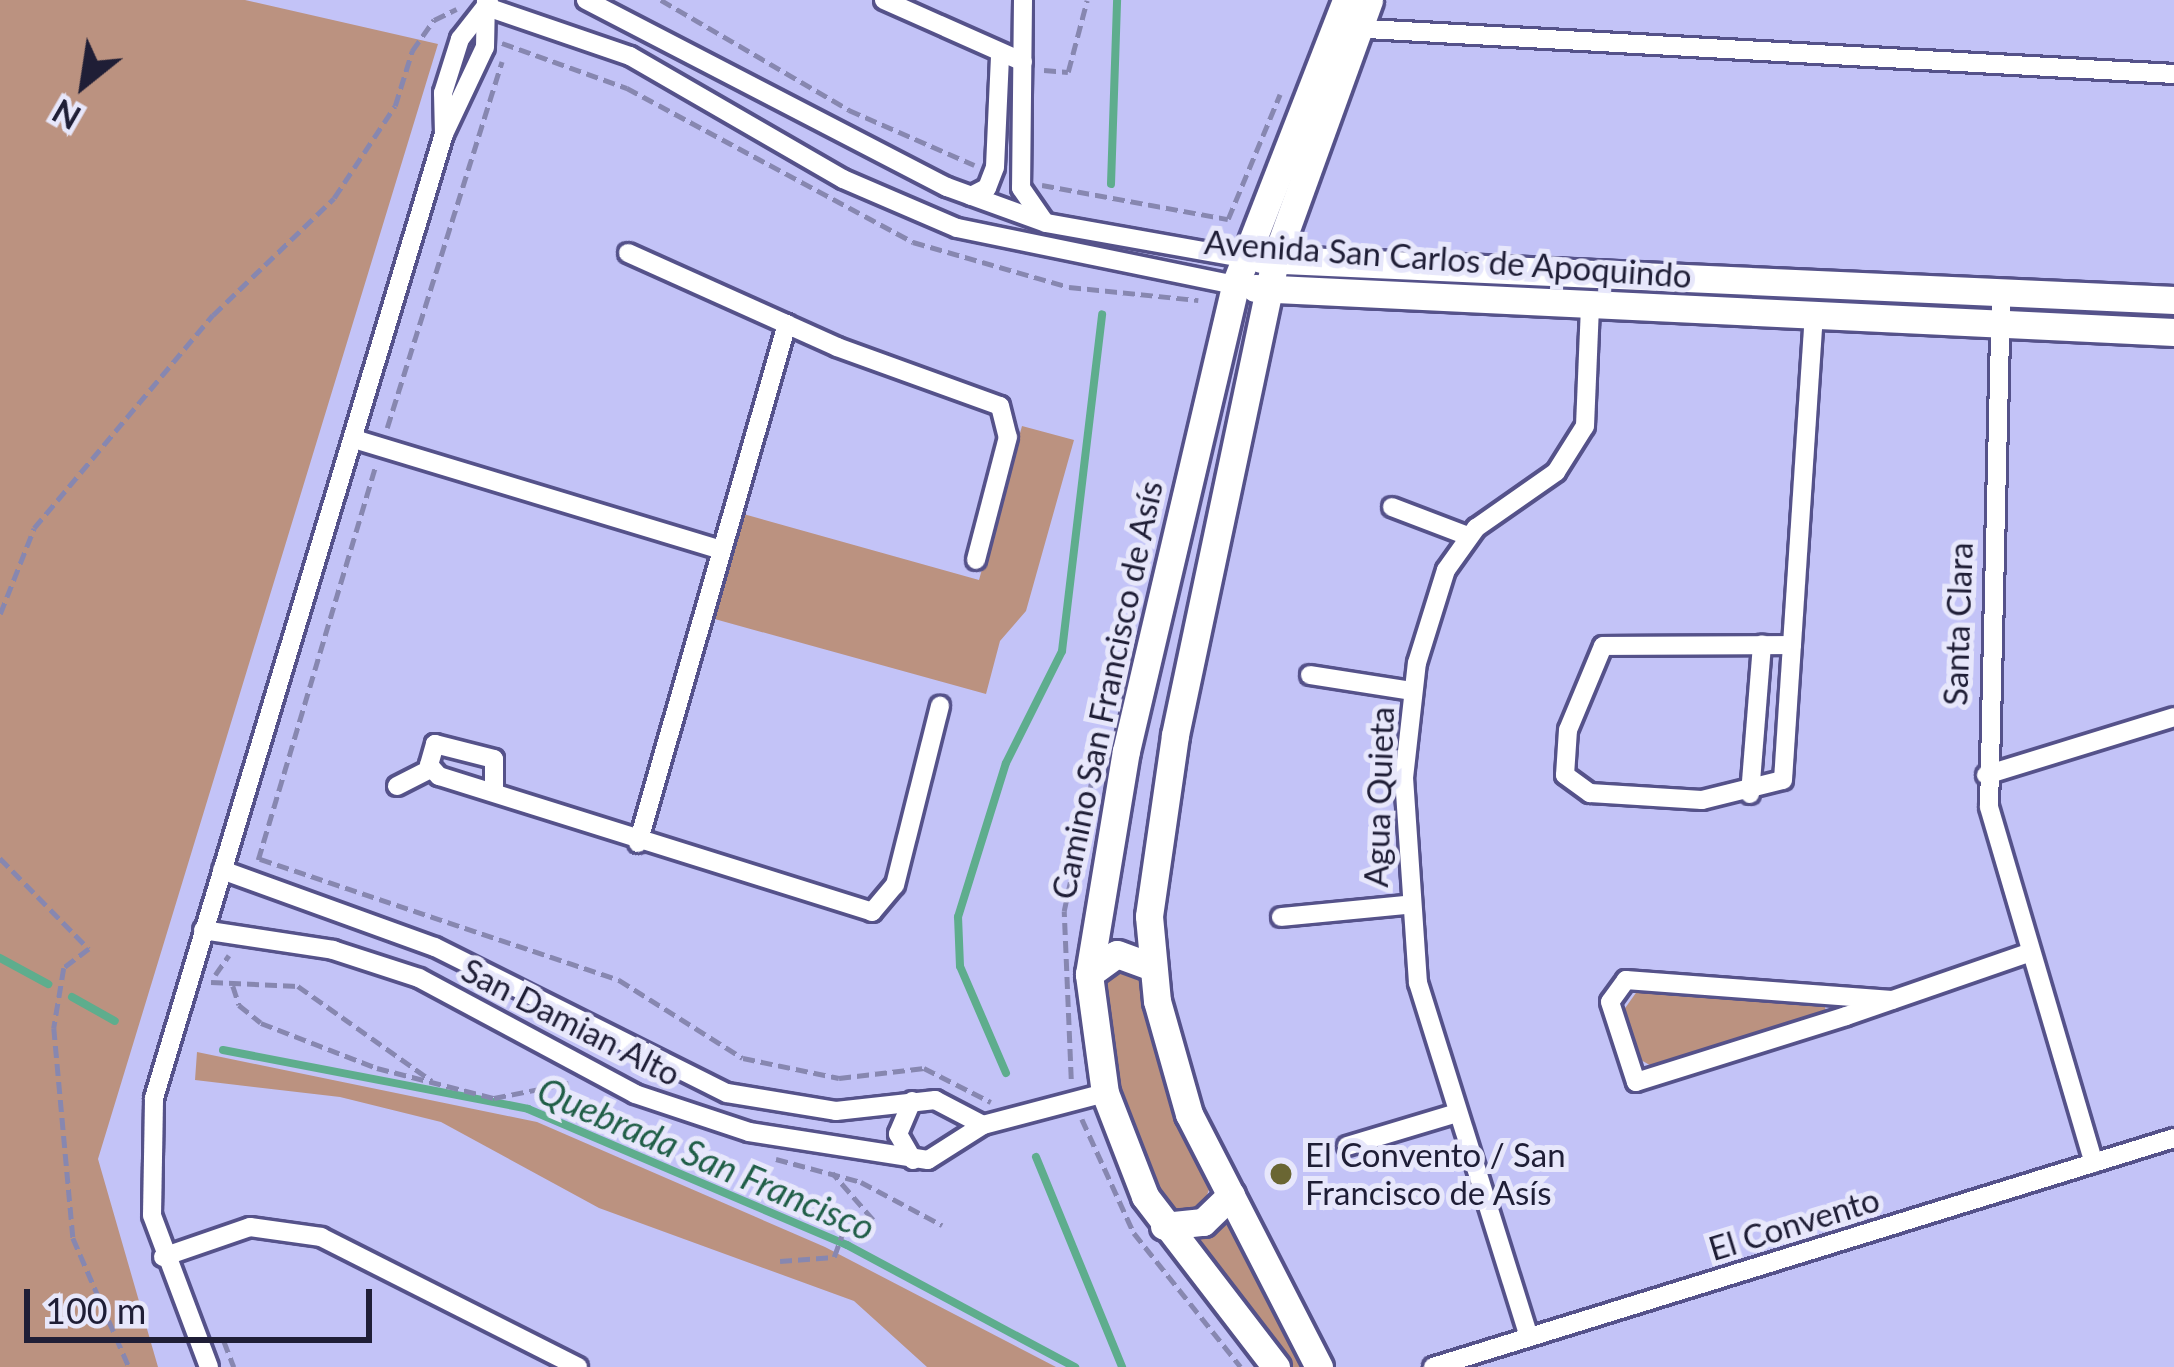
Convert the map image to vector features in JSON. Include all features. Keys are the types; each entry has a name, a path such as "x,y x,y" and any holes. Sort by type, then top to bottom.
{"main road":[{"name":"Camino San Francisco de Asís","path":"1276,1367 1164,1226 1105,1093 1089,974 1143,680 1239,272 1349,19 1369,0"},
{"name":"Camino San Francisco de Asís","path":"1318,1367 1174,1072 1150,966 1153,874 1185,685 1275,260 1349,19"},
{"name":"Avenida San Carlos de Apoquindo","path":"1239,272 1275,260 2174,300"},
{"name":"Avenida San Carlos de Apoquindo","path":"1239,272 1269,290 1590,309 2174,332"},
{"path":"1143,680 1185,685"},
{"path":"1089,974 1117,953 1150,966"},
{"path":"1164,1226 1203,1222 1231,1195"}],"street":[{"name":"Avenida San Carlos de Apoquindo","path":"586,0 702,53 865,151 971,196 1046,223 1239,272"},
{"path":"884,0 1000,56 1023,62"},
{"path":"1023,0 1021,180 1046,223"},
{"name":"Avenida San Carlos de Apoquindo","path":"488,2 630,56 843,179 957,228 1239,272"},
{"path":"209,1367 163,1257 146,1176 149,1120 444,134 468,100 488,2"},
{"path":"1349,19 2174,74"},
{"path":"971,196 994,172 1000,56"},
{"path":"628,253 787,324 1005,412 1008,437 976,560"},
{"name":"Santa Clara","path":"2001,292 1986,776 2028,953 2094,1162"},
{"name":"Agua Quieta","path":"1529,1337 1457,1112 1406,905 1412,691 1435,598 1468,536 1576,446 1587,413 1590,309"},
{"path":"1792,644 1603,646 1568,730 1565,775 1590,793 1750,794 1777,788 1788,770 1814,317"},
{"path":"638,843 787,324"},
{"path":"354,439 722,550"},
{"path":"1392,507 1468,536"},
{"path":"1750,794 1762,644"},
{"name":"Agua Quieta","path":"1310,675 1412,691"},
{"path":"397,786 430,769 638,843 872,912 895,884 940,706"},
{"path":"1986,776 2174,717"},
{"path":"430,769 431,749 447,741 497,762 494,788"},
{"name":"San Damian Alto","path":"222,870 435,947 727,1093 806,1110 912,1101 953,1106 983,1125"},
{"name":"Agua Quieta","path":"1281,917 1406,905"},
{"name":"San Damian Alto","path":"203,930 334,950 419,979 664,1107 914,1160"},
{"path":"1892,1000 1627,980 1610,1002 1636,1082 1892,1000 2028,953"},
{"path":"912,1101 898,1134 914,1160 949,1155 983,1125 1105,1093"},
{"path":"1347,1146 1457,1112"},
{"name":"El Convento","path":"1432,1367 2174,1138"},
{"path":"163,1257 250,1227 322,1237 578,1367"}],"path":[{"path":"662,0 866,118 994,172"},
{"path":"1044,88 1044,68 1068,72 1087,0"},
{"path":"0,614 34,528 213,315 334,198 395,106 412,51 434,20 488,2"},
{"path":"253,880 505,53"},
{"path":"1021,180 1228,219 1287,80"},
{"path":"0,858 89,949 64,968 54,1028 67,1176 73,1238 129,1367"},
{"path":"259,858 619,980 743,1058 838,1078 924,1068 1001,1103"},
{"path":"206,996 240,933"},
{"path":"211,982 305,990 435,1084"},
{"path":"233,986 239,1006 261,1023 435,1084 517,1099 554,1084 584,1087"},
{"path":"1054,1088 1072,1083"},
{"path":"761,1154 861,1182 941,1226"},
{"path":"780,1261 835,1254 842,1237"},
{"path":"215,1326 234,1367"}],"shaded area":[{"path":"0,0 245,0 438,44 98,1159 158,1367 0,1367"},
{"path":"1302,269 1990,305 1990,309 1302,279"},
{"path":"1022,426 1074,440 1026,611 1000,641 986,694 711,618 740,513 979,580"},
{"path":"1104,966 1142,974 1211,1184 1202,1209 1188,1215 1171,1209 1148,1176 1121,1107"},
{"path":"1638,990 1824,1001 1826,1012 1655,1068 1639,1059 1623,1011"},
{"path":"197,1052 537,1122 825,1247 1056,1367 927,1367 854,1301 599,1208 441,1122 340,1097 195,1080"},
{"path":"1227,1215 1304,1367 1290,1367 1192,1239"}],"waterway":[{"path":"1111,184 1117,0"},
{"path":"1006,1073 960,966 958,917 1006,763 1062,651 1102,314"},
{"name":"Quebrada San Francisco","path":"0,958 48,984"},
{"name":"Quebrada San Francisco","path":"72,997 115,1021"},
{"name":"Quebrada San Francisco","path":"223,1050 528,1109 847,1245 1075,1367"},
{"path":"1036,1157 1122,1367"}],"place":[{"name":"El Convento / San Francisco de Asís","path":"1281,1174"}]}
